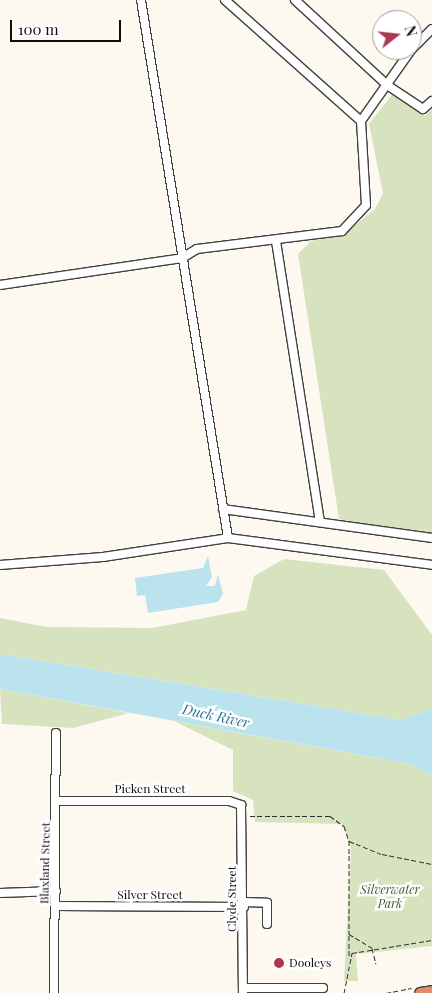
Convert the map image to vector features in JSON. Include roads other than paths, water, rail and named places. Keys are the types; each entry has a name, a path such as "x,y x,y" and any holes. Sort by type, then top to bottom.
{"highway":[{"path":"417,990 432,991"}],"street":[{"path":"141,0 228,538"},
{"path":"225,0 361,121"},
{"path":"295,0 387,85 423,109 432,101"},
{"path":"422,39 432,29"},
{"path":"0,285 182,258 198,249 276,241 342,230 366,205 361,121 404,60"},
{"path":"276,241 320,522"},
{"path":"223,508 432,538"},
{"path":"0,565 103,557 228,538 432,566"},
{"name":"Blaxland Street","path":"54,993 57,800 56,732"},
{"name":"Picken Street","path":"57,800 229,801 241,805"},
{"name":"Clyde Street","path":"241,805 244,816 243,990"},
{"path":"0,893 56,891"},
{"name":"Silver Street","path":"56,906 244,905 268,903 267,924"},
{"path":"243,990 322,988"}],"water":[{"path":"208,556 212,577 206,586 215,586 218,574 223,594 218,602 148,613 145,595 137,596 135,578 203,568"},
{"name":"Duck River","path":"0,654 402,720 432,708 432,776 411,764 0,689"}],"place":[{"name":"Dooleys","path":"279,963"}],"park label":[{"name":"Silverwater Park","path":"390,897"}]}
